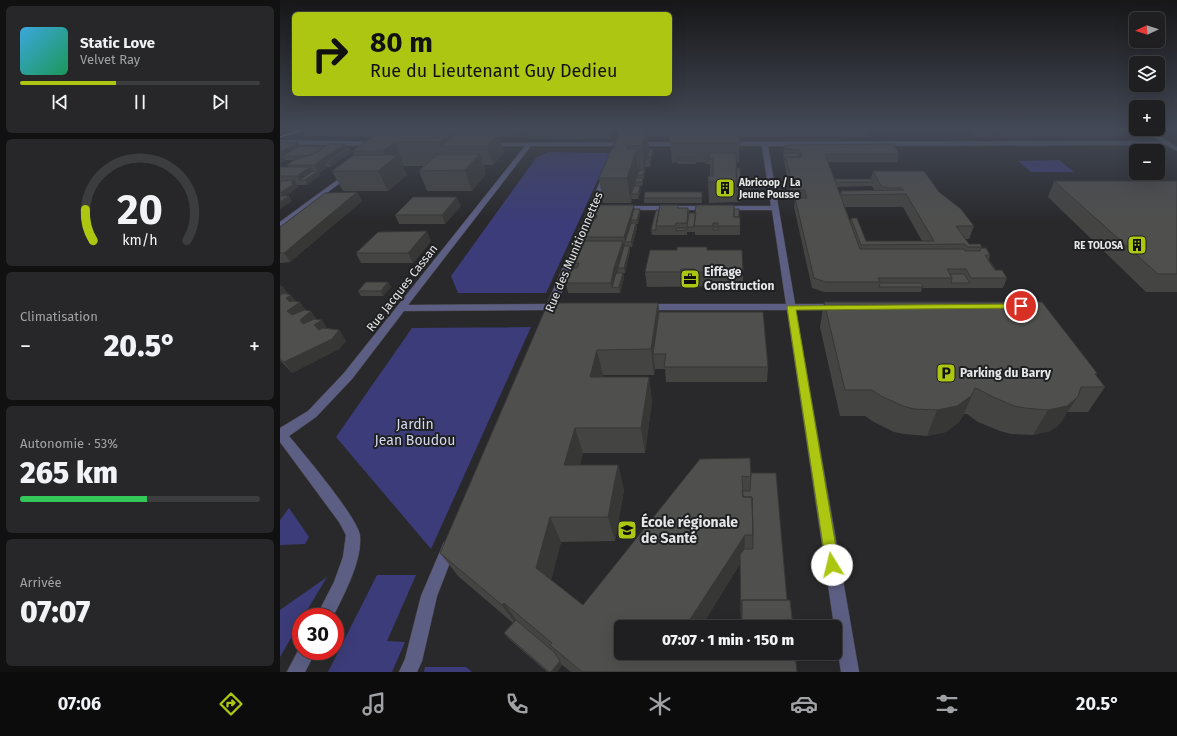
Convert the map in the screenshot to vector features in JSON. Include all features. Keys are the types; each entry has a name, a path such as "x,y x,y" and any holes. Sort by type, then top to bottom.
{"street":[{"name":"Rue Jacques Cassan","path":"281,434 312,414 348,376 517,159"},
{"path":"767,159 850,672"},
{"name":"Rue des Munitionnettes","path":"544,325 596,208 610,166"},
{"path":"280,226 354,169"},
{"path":"616,208 775,208"},
{"path":"401,308 567,307"},
{"path":"637,307 849,307"},
{"path":"281,434 344,517 353,535 350,557 328,608"},
{"path":"408,672 413,661 429,596 454,536"},
{"path":"296,672 302,660"}],"green space":[{"path":"535,159 607,159 546,293 458,293 451,276"},
{"path":"1059,160 1074,172 1031,172 1018,161"},
{"name":"Jardin Jean Boudou","path":"531,327 431,549 336,437 412,328"},
{"path":"289,508 309,537 305,544 280,545 280,520"},
{"path":"377,575 416,575 387,641 405,642 392,672 328,672 334,660 344,660 344,640"},
{"path":"327,577 308,608 292,608 292,636 280,657 280,610"},
{"path":"425,667 466,667 472,672 424,672"}],"building":[{"path":"295,159 322,159 314,165 287,165"},
{"path":"330,159 333,159 328,163 325,163"},
{"path":"348,159 393,159 378,171 332,171"},
{"path":"431,159 475,159 465,170 419,171"},
{"path":"607,159 633,159 627,178 599,178"},
{"path":"677,159 695,159 695,160"},
{"path":"713,159 736,159 737,181 708,182 708,176 713,176"},
{"path":"787,159 827,159 860,249 964,249 965,251 980,251 981,248 986,248 990,255 985,255 995,270 1002,270 1007,278 971,278 966,269 947,269 952,278 878,278 880,282 826,282 814,278 795,198 807,198 805,190 793,190"},
{"path":"646,160 650,160 649,163 645,163"},
{"path":"280,167 310,167 297,176 280,176"},
{"path":"736,168 740,168 741,198 737,198"},
{"path":"640,170 645,170 643,175 637,175"},
{"path":"313,171 318,171 305,180 299,180"},
{"path":"873,171 924,171 939,192 961,209 974,226 956,226 969,244 980,244 982,247 967,247 965,244 861,245 851,218 857,218 866,241 934,241 906,194 842,195 841,191 904,190 902,188 889,188 881,186"},
{"path":"636,178 643,178 642,182 635,182"},
{"path":"834,179 871,179 873,182 836,182"},
{"path":"295,180 291,183 295,183 280,193 280,181"},
{"name":"RE TOLOSA","path":"1054,181 1177,181 1177,274 1158,274"},
{"path":"634,186 640,186 638,194 631,194"},
{"path":"357,192 284,253 280,253 280,227 325,193"},
{"path":"645,192 702,192 702,198 644,198"},
{"path":"280,196 289,196 280,202"},
{"path":"413,197 457,197 442,215 395,215"},
{"path":"597,205 634,205 624,237 584,237 592,219 596,219 597,215 593,215"},
{"path":"660,205 678,205 678,208 688,208 687,223 676,223 675,226 656,226"},
{"path":"696,205 734,205 734,217 740,217 740,226 718,226 718,223 713,223 713,226 694,226"},
{"path":"634,209 640,209 637,220 631,220"},
{"path":"734,209 739,209 739,217 734,217"},
{"path":"656,210 659,210 656,230 651,230"},
{"path":"689,213 696,213 694,227 687,227"},
{"path":"631,223 636,223 631,242 625,242"},
{"path":"713,227 718,227 718,230 713,230"},
{"path":"676,228 687,228 687,230 676,231"},
{"path":"427,231 408,253 356,253 378,232"},
{"path":"583,241 623,241 614,268 611,283 566,283 572,268 577,268 579,263 574,263"},
{"path":"624,246 630,246 624,268 618,268"},
{"path":"677,247 707,247 707,250 742,250 743,272 695,272 695,269 681,269 681,272 645,272 650,250 677,250"},
{"path":"616,273 623,273 619,287 612,288"},
{"path":"950,274 964,274 970,283 951,283 952,278"},
{"path":"682,279 695,279 695,281 682,281"},
{"path":"366,282 388,282 381,291 358,291"},
{"path":"880,283 921,283 923,287 879,287"},
{"path":"284,293 291,295 286,298 290,302 300,302 287,311 292,315 304,310 311,311 300,320 303,324 314,319 322,320 314,325 319,330 323,328 339,330 332,339 284,362 280,358 280,295"},
{"name":"Parking du Barry","path":"824,302 1042,302 1097,373 1095,374 1105,387 1081,387 1078,396 1067,406 1048,410 1014,406 975,388 971,396 957,406 937,410 914,409 903,406 881,396 872,390 845,390"},
{"path":"548,303 658,303 651,349 597,350 590,377 649,377 641,428 575,428 564,465 618,465 608,517 550,517 536,568 583,605 700,459 750,458 751,477 742,476 743,497 752,497 753,535 745,535 690,620 614,620 614,660 796,660 797,672 582,672 550,645 552,643 504,603 502,605 440,553"},
{"path":"659,312 763,312 768,367 664,367 666,354 653,354"},
{"path":"751,473 776,473 787,600 742,600 741,613 740,555 744,549 753,549 752,497 743,497 742,491 750,491"},
{"path":"742,600 790,600 792,620 742,620"},
{"path":"516,620 554,652 560,661 551,672 549,672 504,633"}],"place":[{"name":"Abricoop / La Jeune Pousse","path":"725,188"},
{"name":"RE TOLOSA","path":"1137,245"},
{"name":"Eiffage Construction","path":"690,279"},
{"name":"Parking du Barry","path":"946,373"},
{"name":"École régionale de Santé","path":"627,530"}],"route":[{"path":"832,565 791,307 1021,306"}]}
